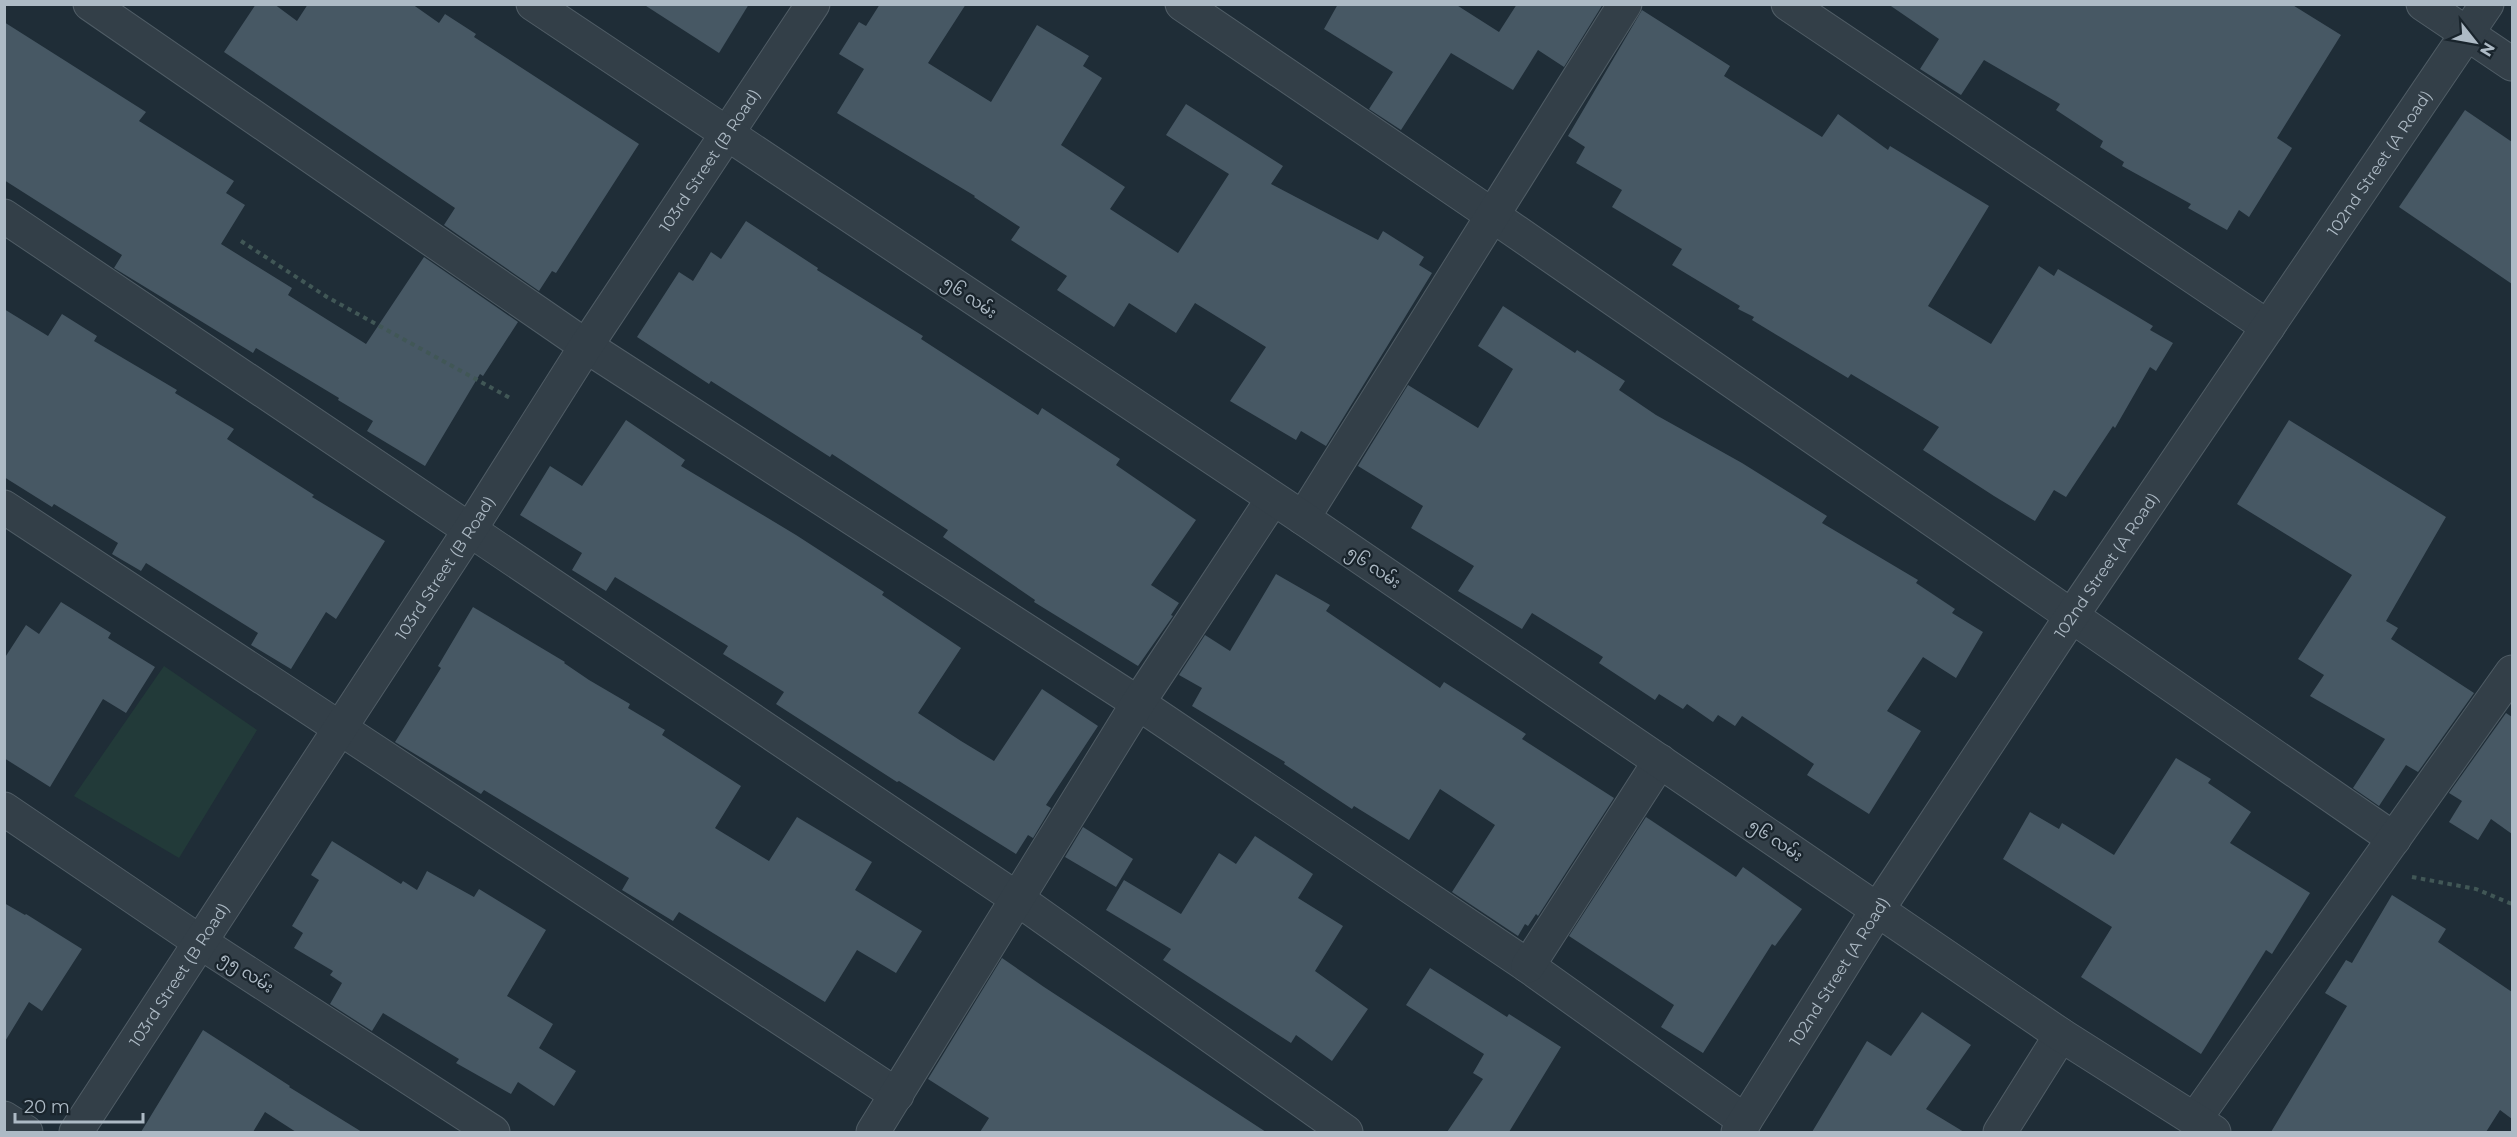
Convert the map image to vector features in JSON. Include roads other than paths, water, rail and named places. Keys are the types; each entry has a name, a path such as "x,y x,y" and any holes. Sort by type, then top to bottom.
{"street":[{"path":"90,4 586,346 1138,703 1528,966 1742,1127"},
{"name":"၅၆ လမ်း","path":"532,4 1272,500 1303,518 2061,1035 2205,1126"},
{"name":"103rd Street (B Road)","path":"76,1132 471,528 586,346 813,4"},
{"path":"1182,4 1492,215 2394,839"},
{"path":"1303,518 1625,4"},
{"path":"1788,4 2268,327"},
{"path":"2423,4 2512,64"},
{"name":"102nd Street (A Road)","path":"1742,1127 1878,909 2071,617 2487,4"},
{"path":"4,216 471,528 1019,900 1346,1132"},
{"path":"873,1132 1019,900 1138,703 1272,500"},
{"path":"4,507 897,1095"},
{"path":"2205,1126 2372,870 2512,672"},
{"path":"1528,966 1660,761"},
{"name":"၅၅ လမ်း","path":"4,808 200,942 493,1132"},
{"path":"2000,1132 2061,1035"},
{"path":"4,1118 26,1132"}]}
